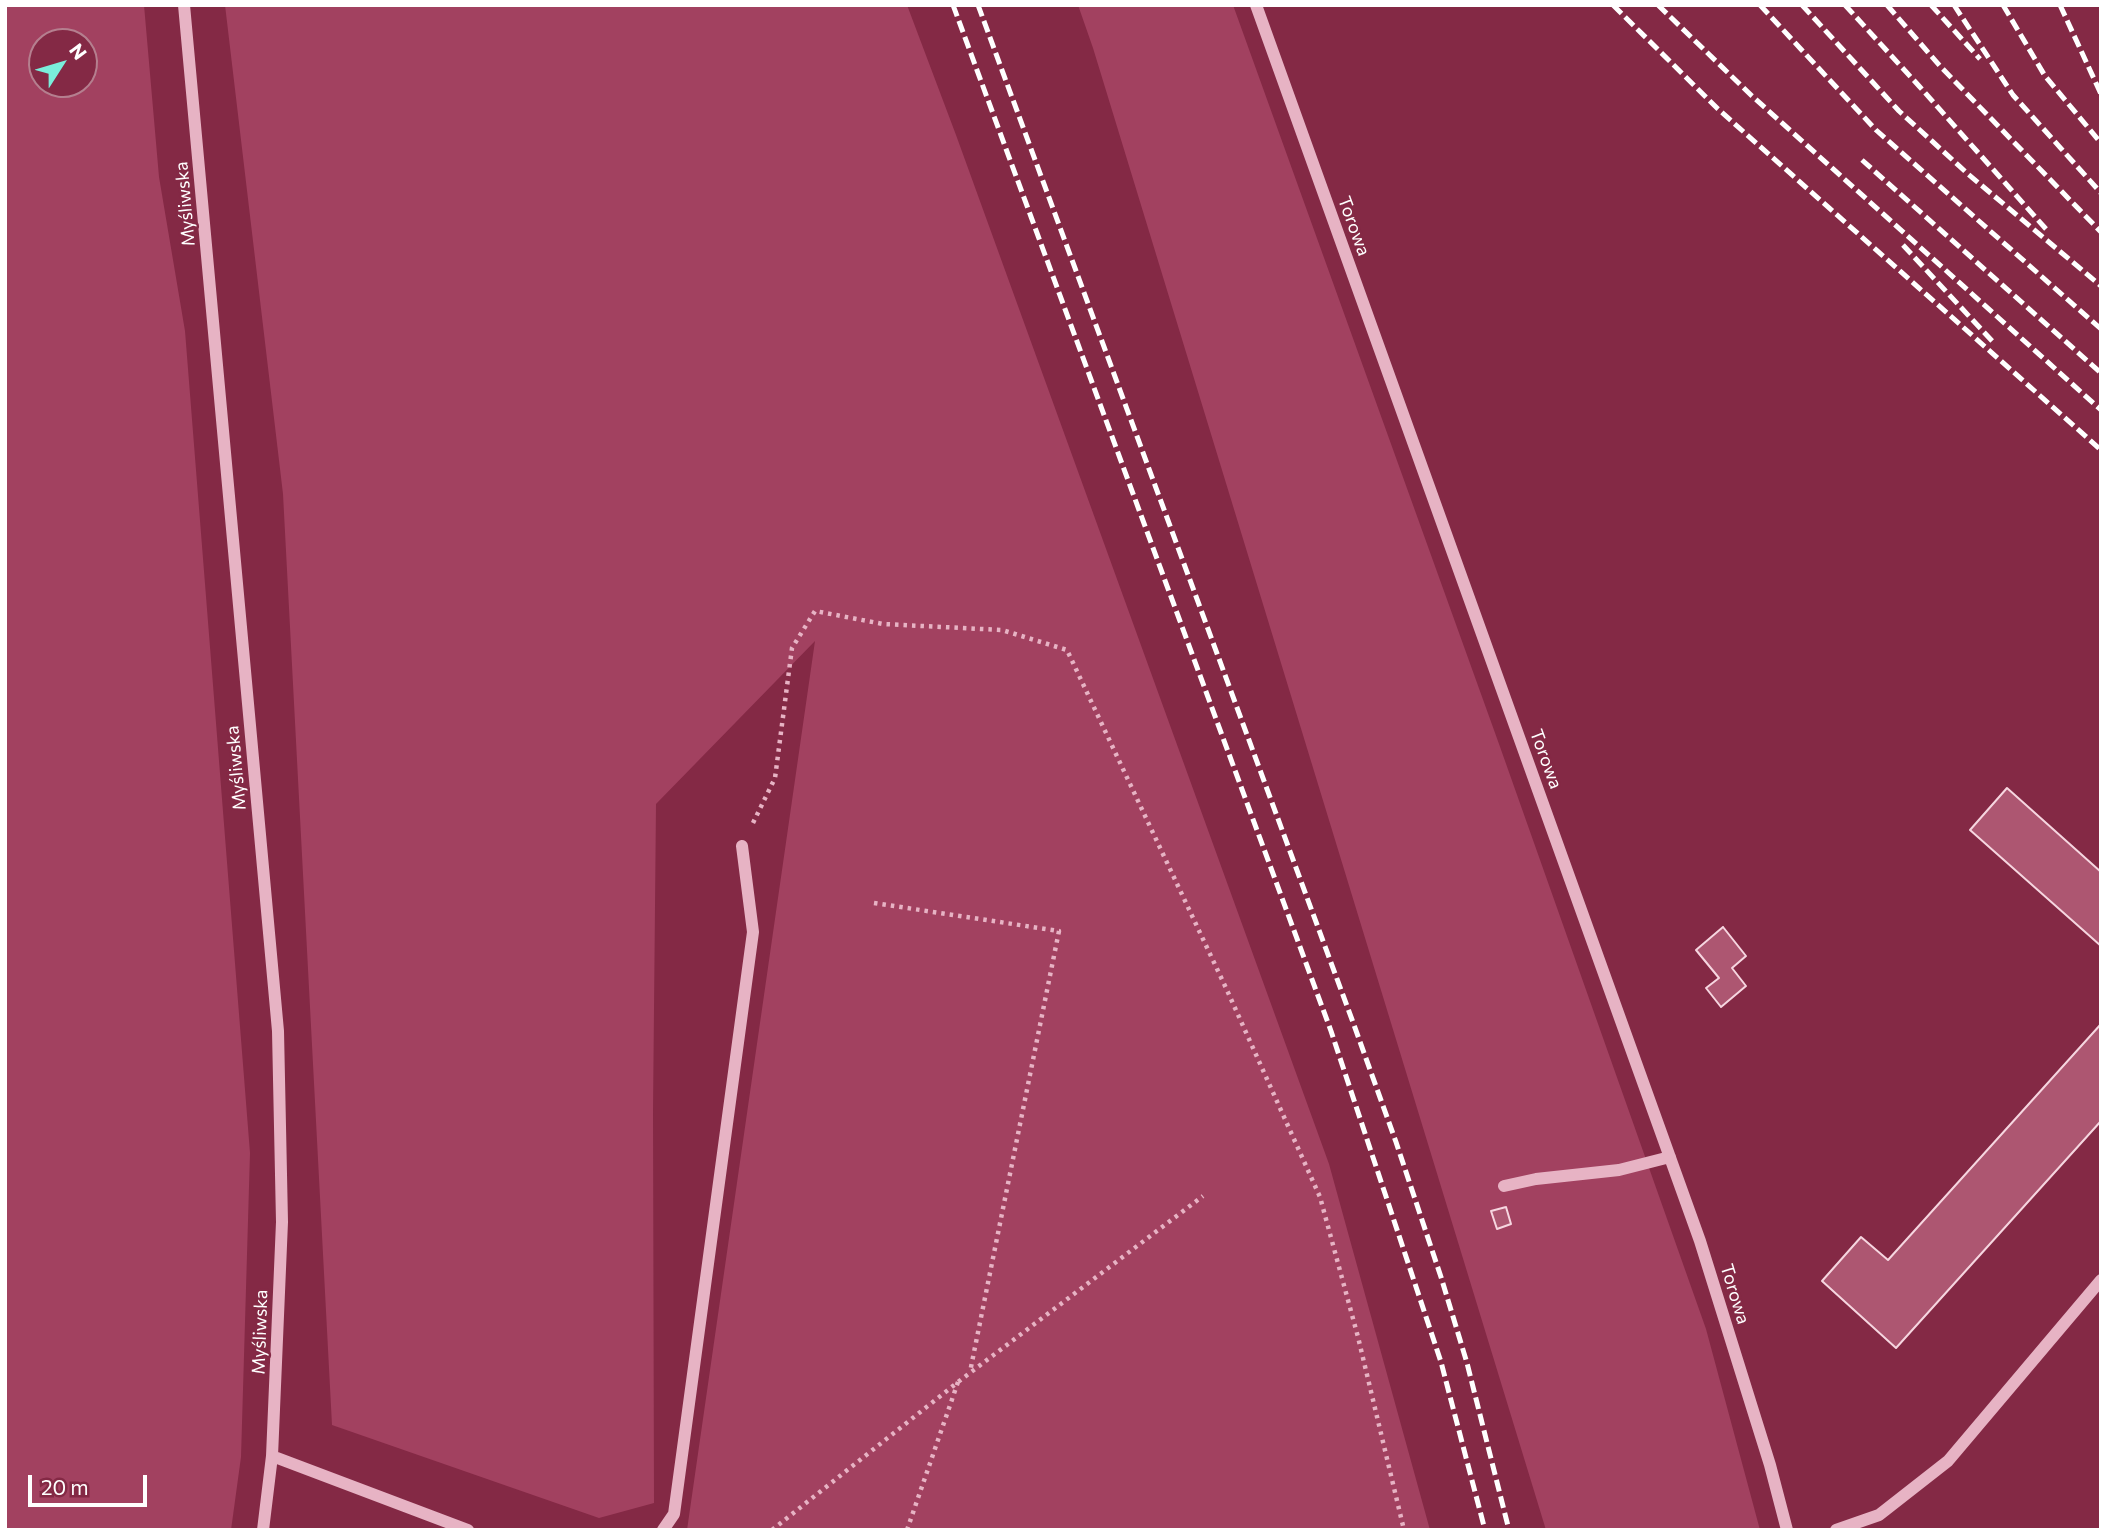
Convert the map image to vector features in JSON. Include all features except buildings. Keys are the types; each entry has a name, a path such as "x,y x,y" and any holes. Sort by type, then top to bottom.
{"street":[{"name":"Myśliwska","path":"184,5 278,1031 282,1222 272,1456 263,1530"},
{"name":"Torowa","path":"1256,5 1700,1241 1770,1465 1787,1530"},
{"path":"663,1530 674,1514 753,932 742,846"},
{"path":"1504,1186 1536,1179 1619,1170 1670,1157"},
{"path":"1836,1530 1880,1515 1948,1461 2101,1280"},
{"path":"272,1456 468,1530"}],"path":[{"path":"742,846 775,778 792,648 815,611 883,624 1002,631 1067,650 1226,988 1320,1197 1358,1337 1404,1530"},
{"path":"874,902 1059,932 970,1373"},
{"path":"772,1530 958,1382 1203,1196"},
{"path":"907,1530 958,1382"}],"shaded area":[{"path":"5,5 144,5 159,177 185,331 250,1153 241,1457 231,1530 5,1530"},
{"path":"225,5 907,5 1329,1164 1430,1530 687,1530 815,641 656,804 653,1111 654,1503 599,1518 332,1425 283,494"},
{"path":"1078,5 1233,5 1706,1329 1760,1530 1546,1530"}],"railway":[{"path":"953,5 1331,1031 1441,1362 1485,1530"},
{"path":"978,5 1396,1142 1467,1363 1509,1530"},
{"path":"1613,5 1718,109 2101,450"},
{"path":"1658,5 1752,96 2101,410"},
{"path":"1760,5 1876,130 2101,329"},
{"path":"1802,5 1899,111 1968,174 2101,286"},
{"path":"1845,5 2046,229"},
{"path":"1887,5 1940,66 2101,232"},
{"path":"1931,5 1980,59"},
{"path":"1954,5 2013,95 2101,193"},
{"path":"2003,5 2045,76 2101,143"},
{"path":"2060,5 2101,94"},
{"path":"1862,160 2101,373"},
{"path":"1903,245 1994,343"}]}
